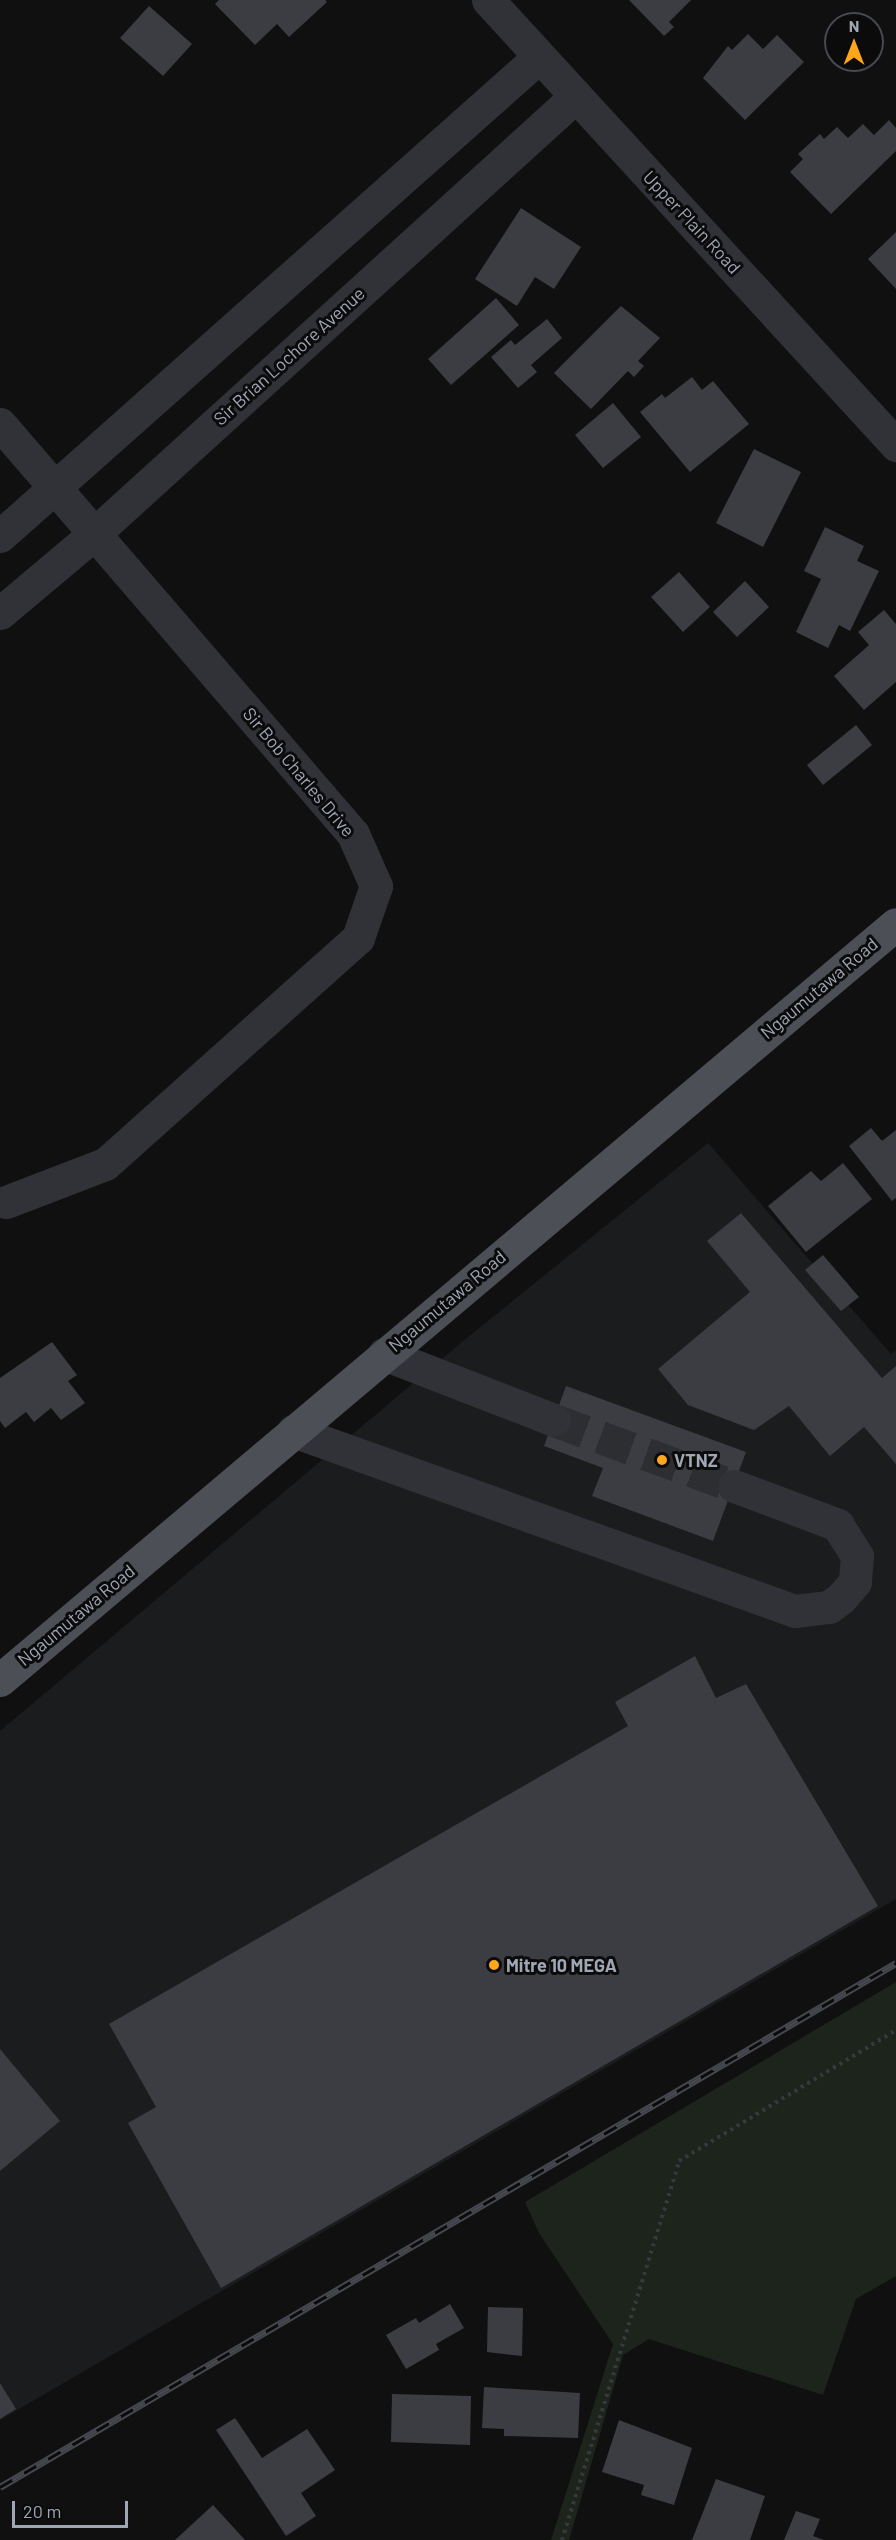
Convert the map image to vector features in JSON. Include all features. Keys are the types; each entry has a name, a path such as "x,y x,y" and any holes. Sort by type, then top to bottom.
{"main road":[{"name":"Ngaumutawa Road","path":"0,1680 896,924"}],"street":[{"name":"Upper Plain Road","path":"488,0 896,445"},
{"path":"0,536 56,490 539,57"},
{"name":"Sir Brian Lochore Avenue","path":"0,613 94,534 576,96"},
{"name":"Sir Bob Charles Drive","path":"0,424 353,834 376,886 358,938 105,1164 6,1202"},
{"path":"384,1354 554,1420"},
{"path":"293,1431 795,1611 829,1607 841,1598 855,1582 857,1556 838,1525 734,1486"}],"path":[{"path":"562,2540 679,2161 896,2030"}],"shaded area":[{"path":"708,1143 891,1354 896,1350 896,1899 0,2420 0,1731 462,1342"},
{"path":"896,1982 896,2276 856,2299 823,2395 649,2339 623,2355 569,2540 551,2540 613,2344 539,2233 525,2202"}],"building":[{"path":"219,0 325,0 327,2 289,37 277,24 255,45 215,4"},
{"path":"629,0 691,0 669,22 674,27 664,36"},
{"path":"149,6 192,44 163,76 120,38"},
{"path":"748,34 763,49 777,35 804,62 745,120 703,78 728,46 732,50"},
{"path":"889,120 896,128 896,151 831,214 790,172 803,159 798,154 820,134 824,139 837,127 848,138 863,124 874,135"},
{"path":"521,208 581,247 554,289 535,277 517,306 475,279"},
{"path":"896,232 896,289 868,259"},
{"path":"496,298 519,325 451,385 428,359"},
{"path":"621,306 660,338 638,361 644,366 634,377 628,371 591,409 554,373"},
{"path":"547,319 562,338 531,365 537,372 518,388 491,357 511,340 515,345"},
{"path":"692,377 702,390 713,381 749,424 690,472 640,412 662,394 665,398"},
{"path":"613,403 641,437 603,468 575,435"},
{"path":"754,449 801,472 763,547 716,523"},
{"path":"825,527 864,546 857,561 879,571 850,631 839,625 828,648 796,632 821,579 804,571"},
{"path":"679,572 710,607 683,632 651,597"},
{"path":"745,581 769,607 737,637 713,612"},
{"path":"884,610 896,624 896,682 864,710 834,676 869,645 858,632"},
{"path":"856,725 872,745 823,785 807,765"},
{"path":"871,1128 882,1141 896,1130 896,1198 892,1201 849,1146"},
{"path":"843,1163 872,1199 806,1252 768,1206 811,1171 821,1181"},
{"path":"741,1213 882,1378 896,1366 896,1464 864,1427 830,1456 789,1406 754,1430 688,1405 658,1369 750,1292 707,1241"},
{"path":"823,1255 859,1297 841,1311 805,1270"},
{"path":"52,1342 77,1375 68,1381 85,1403 61,1420 51,1408 34,1422 26,1412 5,1428 0,1421 0,1378"},
{"name":"VTNZ","path":"566,1386 746,1452 713,1541 592,1496 603,1468 544,1446"},
{"name":"Mitre 10 MEGA","path":"695,1656 716,1698 746,1684 878,1906 221,2288 128,2123 156,2107 109,2024 628,1726 615,1702"},
{"path":"0,2049 60,2121 0,2171"},
{"path":"450,2304 464,2328 436,2344 439,2350 406,2369 386,2335 416,2318 419,2323"},
{"path":"488,2307 523,2308 522,2356 487,2352"},
{"path":"0,2383 16,2409 0,2419"},
{"path":"484,2387 580,2393 578,2438 504,2436 504,2429 482,2428"},
{"path":"392,2394 471,2396 470,2445 391,2442"},
{"path":"235,2418 262,2458 307,2429 335,2470 301,2493 316,2516 286,2536 216,2430"},
{"path":"619,2420 692,2448 674,2505 641,2495 644,2485 602,2472"},
{"path":"716,2479 765,2496 750,2540 692,2540"},
{"path":"213,2505 245,2540 175,2540"},
{"path":"796,2511 820,2519 813,2536 824,2540 784,2540"}],"tunnel":[{"path":"554,1420 734,1486"}],"railway":[{"path":"0,2487 896,1963"}],"place":[{"name":"VTNZ","path":"662,1460"},
{"name":"Mitre 10 MEGA","path":"494,1965"}]}
